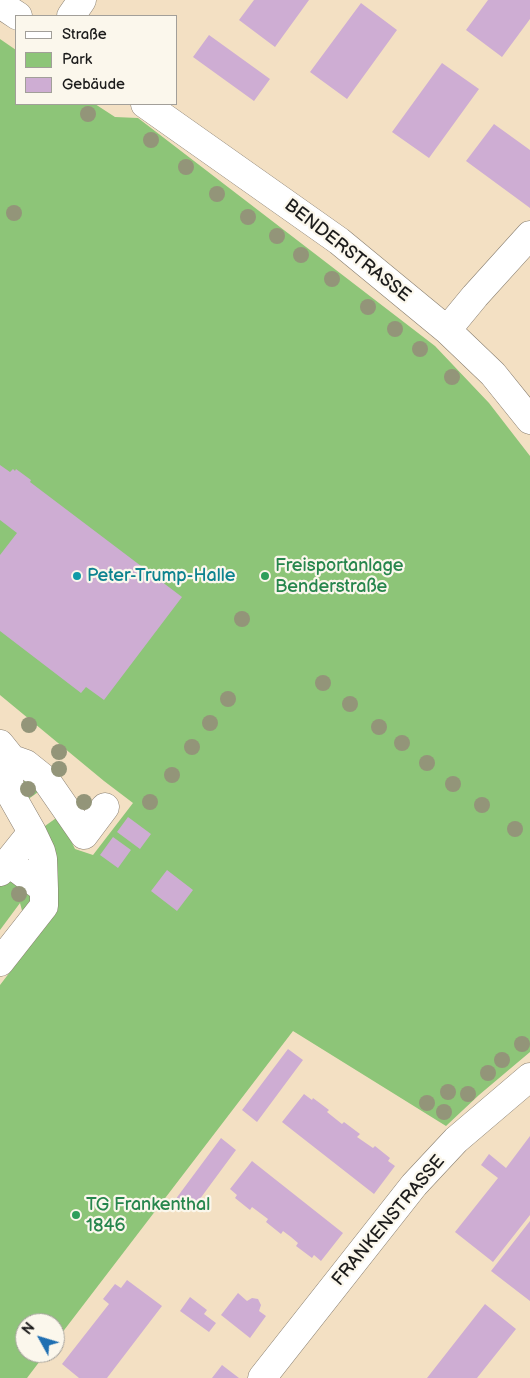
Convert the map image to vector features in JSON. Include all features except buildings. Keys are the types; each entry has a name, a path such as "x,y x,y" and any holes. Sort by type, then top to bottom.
{"street":[{"path":"72,15 82,0"},
{"path":"0,4 16,15"},
{"name":"BENDERSTRASSE","path":"146,105 339,241 447,330 493,374 530,420"},
{"path":"447,330 474,296 530,235"},
{"path":"6,751 46,780 84,835 106,807"},
{"path":"0,962 44,906 43,859 32,832 11,795 6,751"},
{"path":"32,832 4,867 44,889"},
{"name":"FRANKENSTRASSE","path":"262,1378 414,1185 456,1140 530,1077"}],"green space":[{"name":"Freisportanlage Benderstraße","path":"0,39 15,49 15,105 97,105 115,117 138,118 435,346 489,403 530,456 530,1052 446,1126 293,1031 65,1329 65,1313 15,1313 15,1363 38,1363 27,1378 0,1378 0,985 30,946 51,907 22,782 27,780 41,790 27,800 45,826 59,816 75,849 93,855 133,803 0,695"},
{"path":"6,878 34,893 25,922 20,903 0,930 0,882"}],"place":[{"name":"Peter-Trump-Halle","path":"77,576"},
{"name":"Freisportanlage Benderstraße","path":"265,576"},
{"name":"TG Frankenthal 1846","path":"76,1215"}]}
